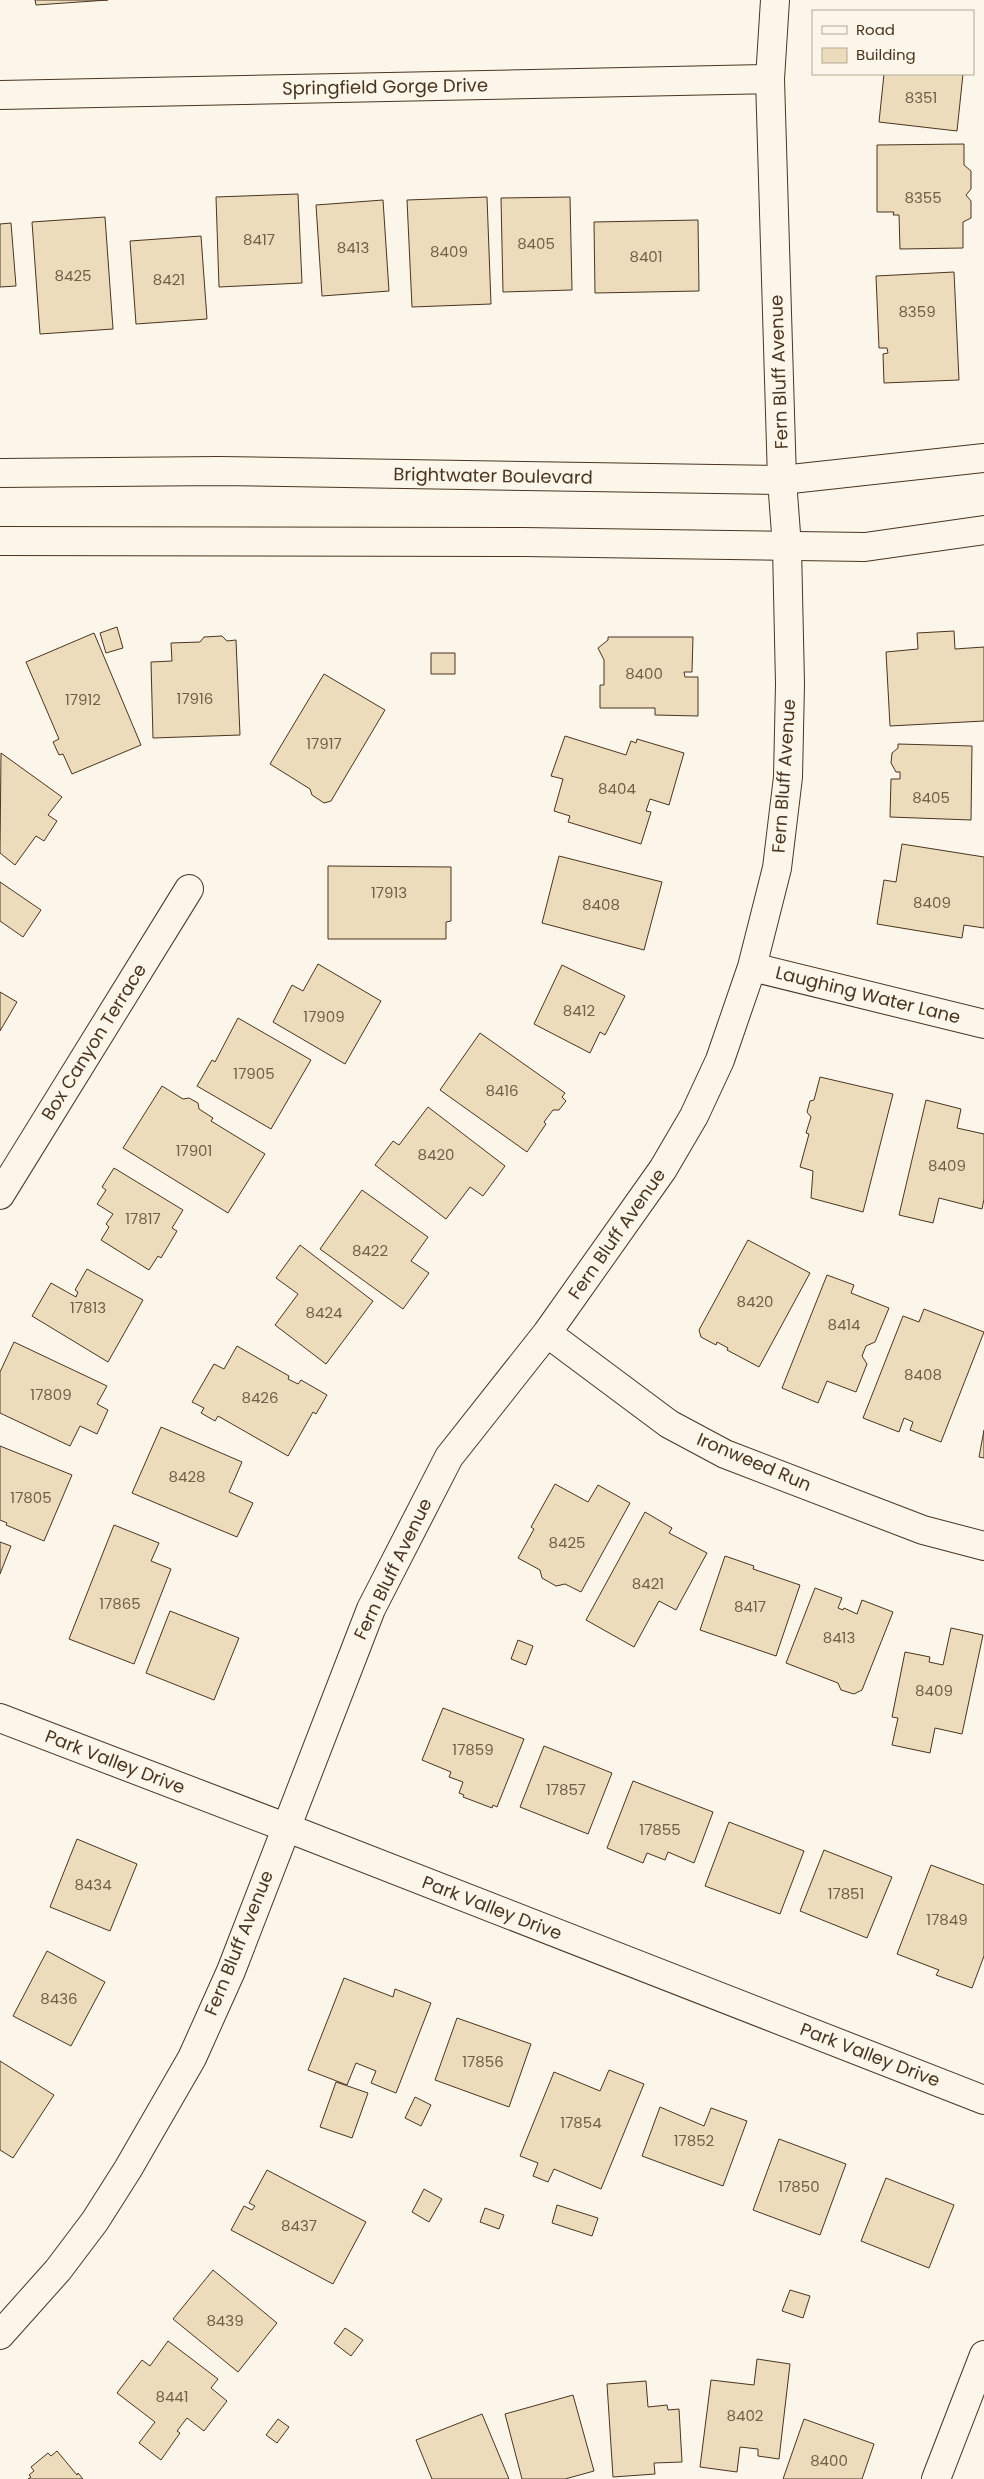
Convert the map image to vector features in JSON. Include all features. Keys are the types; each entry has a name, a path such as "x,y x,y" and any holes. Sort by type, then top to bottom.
{"street":[{"name":"Fern Bluff Avenue","path":"0,2335 52,2277 95,2221 128,2169 192,2058 231,1971 285,1827 371,1609 449,1457 547,1333 663,1169 694,1116 720,1060 752,967 777,868 788,777 790,684 787,547 782,480 770,79 775,0"},
{"name":"Springfield Gorge Drive","path":"0,96 770,79"},
{"name":"Brightwater Boulevard","path":"0,473 218,471 782,480 984,458"},
{"path":"0,541 523,542 866,547 984,530"},
{"name":"Box Canyon Terrace","path":"0,1195 189,890"},
{"name":"Laughing Water Lane","path":"752,967 984,1024"},
{"name":"Ironweed Run","path":"547,1333 669,1424 725,1454 923,1530 984,1546"},
{"name":"Park Valley Drive","path":"0,1718 285,1827 984,2100"},
{"path":"936,2479 984,2355"}],"building":[{"path":"35,0 108,0 36,5"},
{"path":"884,75 963,75 957,131 879,122"},
{"path":"964,144 964,165 971,171 971,189 966,195 971,201 971,218 963,222 963,248 900,249 899,215 893,215 894,212 877,212 877,145"},
{"path":"298,194 302,283 219,287 216,197"},
{"path":"487,197 491,304 412,307 407,200"},
{"path":"570,197 572,290 503,292 501,198"},
{"path":"383,200 389,291 322,296 316,205"},
{"path":"105,217 113,329 40,334 32,222"},
{"path":"698,220 699,291 595,293 594,222"},
{"path":"11,223 16,286 0,287 0,224"},
{"path":"201,236 207,319 136,324 130,241"},
{"path":"954,272 959,380 884,383 883,354 888,353 887,348 879,348 876,276"},
{"path":"117,627 123,648 106,653 100,633"},
{"path":"954,631 955,649 984,647 984,721 890,726 886,652 918,649 917,633"},
{"path":"94,633 141,745 72,774 63,754 59,755 53,742 59,739 26,662"},
{"path":"222,636 227,641 236,640 240,735 153,738 151,662 172,661 171,643 200,642 204,637"},
{"path":"608,637 693,637 692,672 684,672 685,677 698,677 698,716 655,715 655,708 600,708 600,685 604,685 604,660 598,648 608,640"},
{"path":"431,653 455,653 455,674 431,674"},
{"path":"324,674 385,710 331,801 324,803 312,795 310,789 270,764"},
{"path":"565,736 626,755 631,741 636,743 637,739 684,753 669,805 650,799 646,811 651,812 641,844 568,822 570,816 554,811 563,779 551,776"},
{"path":"898,744 972,746 971,820 890,817 891,779 900,779 900,772 896,772 891,763 892,753 898,748"},
{"path":"1,753 62,797 48,815 57,821 44,841 36,836 15,865 0,853"},
{"path":"902,844 984,857 984,928 964,925 962,938 877,924 884,880 896,882"},
{"path":"559,856 662,882 644,950 542,923"},
{"path":"328,866 451,867 451,921 446,922 446,939 328,939"},
{"path":"0,882 41,910 23,937 0,921"},
{"path":"318,964 381,1001 345,1064 273,1022 292,985 303,991"},
{"path":"562,965 625,996 605,1035 600,1032 590,1053 534,1024"},
{"path":"0,992 17,1002 0,1031"},
{"path":"238,1018 311,1060 271,1129 197,1086 212,1060 215,1062"},
{"path":"480,1033 565,1093 562,1097 566,1101 559,1110 553,1110 527,1152 440,1090"},
{"path":"820,1077 893,1094 863,1212 811,1198 813,1171 800,1167 809,1134 806,1133 811,1117 807,1112 810,1101 814,1100"},
{"path":"162,1086 183,1099 189,1098 198,1103 199,1109 213,1118 211,1121 265,1154 228,1213 123,1148"},
{"path":"926,1100 961,1109 957,1128 984,1134 984,1199 982,1209 939,1198 933,1223 899,1215"},
{"path":"428,1107 505,1166 483,1196 470,1187 446,1219 375,1165 393,1141 399,1145"},
{"path":"114,1168 183,1210 172,1228 177,1231 161,1258 158,1256 149,1270 101,1240 109,1227 106,1224 113,1214 97,1204 106,1190 102,1187"},
{"path":"362,1190 428,1237 411,1261 429,1273 403,1309 320,1249"},
{"path":"748,1240 810,1273 759,1367 727,1350 728,1348 717,1342 716,1345 701,1337 699,1330"},
{"path":"300,1245 373,1301 326,1364 275,1325 298,1294 276,1278"},
{"path":"87,1269 143,1300 108,1362 32,1316 51,1283 76,1297 78,1292 75,1290"},
{"path":"827,1275 854,1285 851,1293 889,1308 875,1342 866,1346 862,1356 867,1364 856,1392 827,1381 818,1403 782,1388"},
{"path":"924,1309 984,1332 941,1442 910,1430 913,1422 904,1418 899,1432 863,1418 903,1316 919,1322"},
{"path":"14,1342 107,1386 97,1404 108,1410 97,1434 80,1426 70,1446 0,1413 0,1372"},
{"path":"237,1346 289,1376 288,1379 298,1384 301,1380 327,1395 316,1414 313,1412 288,1456 218,1416 215,1421 201,1413 204,1408 192,1402 214,1364 224,1369"},
{"path":"161,1427 242,1462 229,1492 253,1503 237,1537 132,1493"},
{"path":"984,1430 984,1458 979,1457"},
{"path":"0,1446 72,1475 44,1541 6,1525 7,1523 0,1520"},
{"path":"555,1484 588,1502 598,1485 630,1503 581,1592 565,1584 556,1586 542,1578 540,1570 518,1558 534,1529 531,1527"},
{"path":"645,1512 672,1528 669,1533 707,1553 676,1610 659,1601 634,1647 586,1620"},
{"path":"114,1525 159,1543 151,1561 171,1569 134,1664 69,1639"},
{"path":"0,1542 11,1546 0,1574"},
{"path":"725,1556 754,1566 753,1569 800,1585 776,1656 700,1630"},
{"path":"815,1588 842,1598 838,1608 843,1610 844,1608 857,1614 862,1600 893,1612 862,1690 854,1694 841,1690 838,1683 786,1663"},
{"path":"170,1611 239,1638 214,1700 146,1673"},
{"path":"951,1628 983,1635 962,1734 935,1728 930,1753 892,1745 898,1718 892,1717 905,1652 930,1657 929,1662 943,1665"},
{"path":"518,1640 533,1646 526,1665 511,1659"},
{"path":"443,1708 524,1739 497,1807 493,1805 492,1808 463,1797 464,1795 459,1793 463,1782 449,1777 451,1772 422,1760"},
{"path":"544,1746 612,1773 588,1834 520,1807"},
{"path":"633,1781 713,1812 694,1863 668,1852 665,1860 647,1853 643,1863 607,1848"},
{"path":"729,1822 804,1851 780,1914 705,1886"},
{"path":"77,1839 137,1864 110,1931 50,1907"},
{"path":"824,1850 892,1877 867,1938 800,1911"},
{"path":"931,1865 984,1885 984,1956 972,1988 936,1975 939,1970 897,1954"},
{"path":"47,1951 105,1982 71,2046 13,2016"},
{"path":"344,1978 393,1997 395,1989 431,2003 396,2093 371,2083 376,2071 356,2063 347,2085 308,2070"},
{"path":"457,2018 531,2044 509,2107 435,2080"},
{"path":"0,2061 54,2095 13,2158 0,2150"},
{"path":"609,2070 644,2084 601,2189 554,2169 548,2182 533,2176 538,2163 520,2156 554,2072 600,2091"},
{"path":"336,2082 368,2093 352,2138 320,2127"},
{"path":"415,2097 431,2105 421,2126 405,2118"},
{"path":"660,2107 704,2126 711,2108 747,2121 723,2186 642,2156"},
{"path":"779,2139 846,2164 820,2235 753,2210"},
{"path":"267,2170 366,2222 333,2284 231,2230 244,2206 252,2210 255,2206 249,2203"},
{"path":"886,2178 954,2205 929,2268 861,2241"},
{"path":"424,2189 442,2199 429,2222 412,2212"},
{"path":"557,2205 598,2218 592,2236 552,2223"},
{"path":"485,2208 504,2215 499,2229 480,2222"},
{"path":"213,2270 277,2323 238,2372 173,2319"},
{"path":"790,2290 810,2296 803,2318 782,2311"},
{"path":"345,2328 363,2340 351,2356 334,2343"},
{"path":"168,2341 218,2379 211,2388 227,2401 204,2431 187,2418 177,2431 180,2433 161,2460 139,2443 155,2422 117,2393 142,2360 150,2366"},
{"path":"757,2359 790,2364 779,2459 758,2456 758,2449 740,2447 737,2472 700,2467 711,2380 754,2385"},
{"path":"646,2381 648,2407 667,2405 668,2410 679,2409 682,2462 654,2463 655,2474 613,2477 607,2384"},
{"path":"573,2395 594,2471 565,2479 522,2479 505,2414"},
{"path":"482,2414 509,2479 432,2479 416,2440"},
{"path":"278,2419 289,2427 277,2443 266,2435"},
{"path":"804,2419 874,2444 862,2479 783,2479"},
{"path":"57,2451 77,2475 78,2473 83,2479 28,2479 31,2477 29,2475 34,2471 31,2467 48,2453 51,2456"}]}
